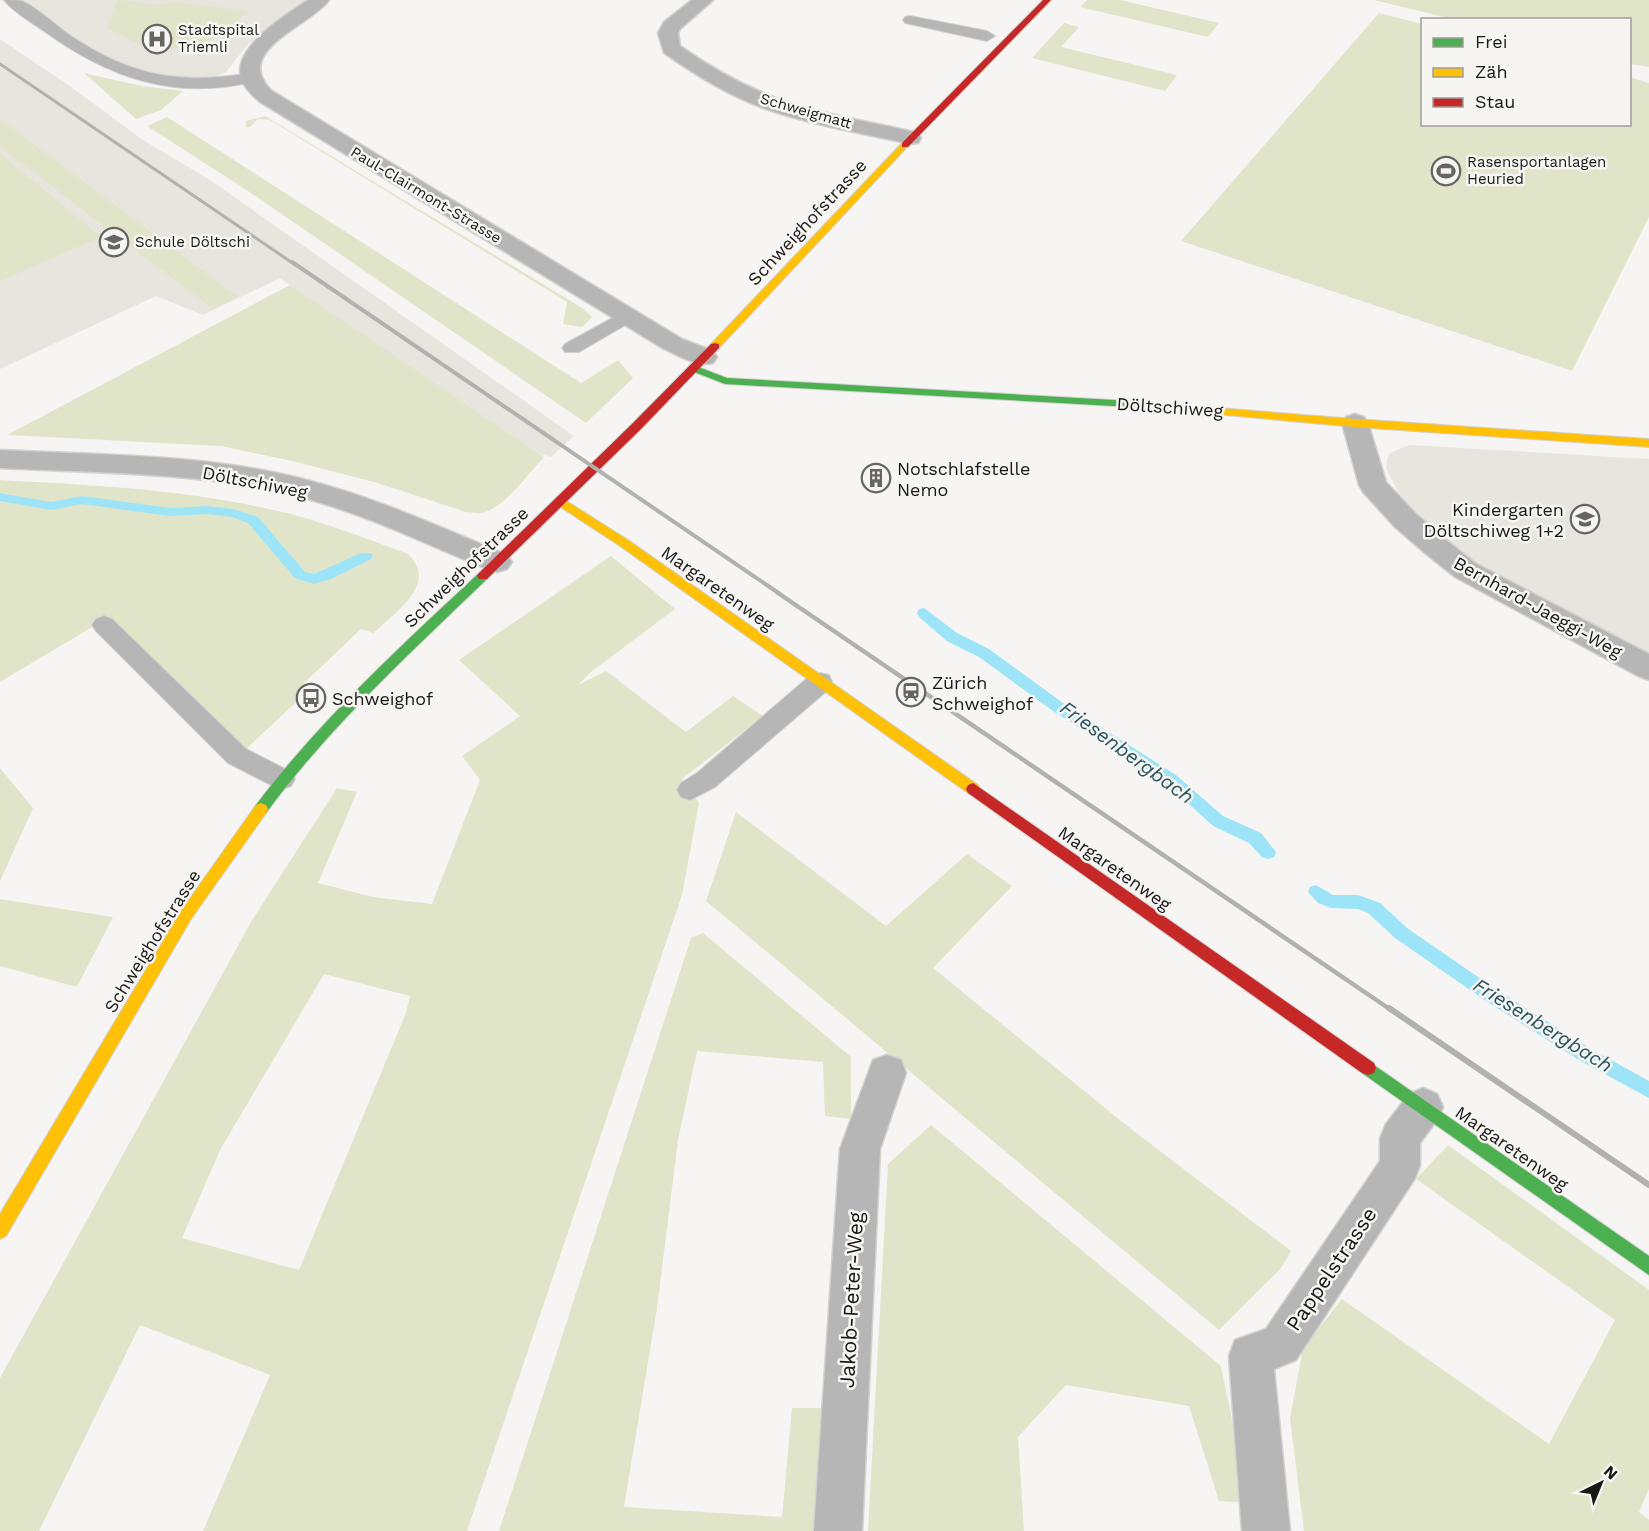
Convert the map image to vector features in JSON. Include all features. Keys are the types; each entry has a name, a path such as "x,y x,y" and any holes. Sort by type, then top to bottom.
{"street":[{"path":"251,78 251,62 258,48 320,0"},
{"name":"Schweigmatt","path":"704,0 671,26 668,33 671,49 691,63 733,87 771,104 812,116 910,138"},
{"name":"Schweighofstrasse","path":"0,1230 186,915 282,779 340,713 560,501 698,363 910,138 1047,0"},
{"name":"Paul-Clairmont-Strasse","path":"251,78 270,100 285,111 673,344 698,363"},
{"name":"Döltschiweg","path":"698,363 724,381 1197,408 1355,423 1649,443"},
{"name":"Bernhard-Jaeggi-Weg","path":"1355,423 1373,485 1405,520 1435,546 1465,570 1649,668"},
{"name":"Döltschiweg","path":"0,459 193,470 275,482 348,502 497,562"},
{"name":"Margaretenweg","path":"560,501 624,543 1649,1266"},
{"name":"Jakob-Peter-Weg","path":"838,1531 860,1149 887,1073"},
{"name":"Pappelstrasse","path":"1266,1531 1251,1356 1281,1345 1400,1166 1400,1138 1423,1107"}],"lane":[{"path":"11,0 88,55 121,72 146,78 210,84 251,78"},
{"path":"910,20 987,36"},
{"path":"572,348 627,316"},
{"path":"104,625 237,756 282,779"},
{"path":"690,790 706,780 820,682"}],"shaded area":[{"name":"Stadtspital Triemli","path":"1,0 306,0 248,44 226,72 201,83 121,75 49,34"},
{"path":"0,39 67,84 143,140 210,180 574,436 551,457 533,452 280,278 203,315 156,296 0,369"},
{"path":"1409,445 1649,459 1649,657 1494,577 1451,549 1414,512 1399,493 1386,469 1390,453"}],"green space":[{"path":"117,0 153,4 174,2 249,11 207,44 151,51 108,28"},
{"path":"1087,0 1120,0 1219,23 1208,37 1080,7"},
{"path":"1374,0 1649,0 1649,67 1631,64 1631,18 1448,18"},
{"name":"Rasensportanlagen Heuried","path":"1379,13 1421,24 1421,126 1631,126 1631,77 1649,83 1649,217 1572,371 1181,241"},
{"path":"1064,23 1079,27 1061,47 1177,75 1165,91 1032,58"},
{"path":"84,73 142,86 183,91 161,110 136,119"},
{"path":"265,116 584,309 592,317 582,327 563,324 567,302 270,120 258,119 250,127 246,127 246,121"},
{"path":"167,117 581,383 618,360 633,378 586,423 248,191 147,126"},
{"path":"0,119 238,297 213,309 0,147"},
{"path":"0,153 101,237 0,281"},
{"path":"290,285 544,457 500,503 492,509 478,513 466,512 374,482 221,446 7,435"},
{"path":"0,480 169,492 236,502 287,513 408,554 416,565 419,576 417,586 403,606 374,633 361,629 303,684 309,690 245,750 109,617 0,682"},
{"path":"611,556 675,609 591,672 578,685 606,671 686,732 733,696 763,716 682,779 699,803 682,895 467,1531 203,1531 270,1375 140,1325 39,1531 0,1531 0,1378 251,922 337,788 357,792 318,883 373,897 432,904 480,780 462,756 520,716 459,660","holes":["324,974 410,996 406,1013 299,1270 182,1238 220,1150"]},
{"path":"0,768 33,808 0,881"},
{"path":"736,812 886,926 967,854 1012,886 933,968 1126,1125 1291,1251 1281,1268 1219,1330 706,901"},
{"path":"0,899 113,917 77,987 0,966"},
{"path":"703,933 851,1057 851,1119 825,1116 823,1062 697,1051 678,1140 657,1308 624,1507 782,1517 792,1408 828,1408 819,1531 499,1531 691,938"},
{"path":"931,1125 1221,1366 1249,1503 1219,1501 1189,1406 1066,1385 1018,1437 1024,1531 868,1531 888,1164"},
{"path":"1448,1145 1649,1290 1649,1489 1639,1512 1649,1520 1649,1531 1304,1531 1290,1418 1303,1348 1342,1299 1549,1444 1615,1320 1416,1179"}],"waterway":[{"name":"Friesenbergbach","path":"0,497 51,506 82,500 170,512 207,510 233,513 253,520 300,575 314,579 326,576 366,556"},
{"name":"Friesenbergbach","path":"924,613 952,637 984,653 1058,707 1171,779 1218,821 1255,838 1268,852"},
{"name":"Friesenbergbach","path":"1316,892 1331,902 1358,902 1374,908 1401,933 1492,996 1554,1036 1649,1090"}],"railway":[{"path":"0,64 294,264"},
{"path":"292,262 780,594"},
{"path":"778,593 1391,1010"},
{"path":"1389,1008 1649,1185"}],"traffic: fast":[{"path":"693,368 725,381 1131,404"},
{"path":"261,809 285,777 338,717 395,659 483,576"},
{"path":"1368,1068 1649,1266"}],"traffic: slow":[{"path":"715,346 905,145"},
{"path":"1131,404 1355,423 1649,443"},
{"path":"560,501 624,543 973,789"},
{"path":"0,1230 186,915 261,809"}],"traffic: jam":[{"path":"905,145 1047,0"},
{"path":"483,576 637,426 715,346"},
{"path":"973,789 1368,1068"}],"place":[{"name":"Stadtspital Triemli","path":"157,39"},
{"name":"Rasensportanlagen Heuried","path":"1446,171"},
{"name":"Schule Döltschi","path":"114,242"},
{"name":"Notschlafstelle Nemo","path":"876,478"},
{"name":"Kindergarten Döltschiweg 1+2","path":"1585,519"},
{"name":"Zürich Schweighof","path":"911,692"},
{"name":"Schweighof","path":"311,698"}]}
